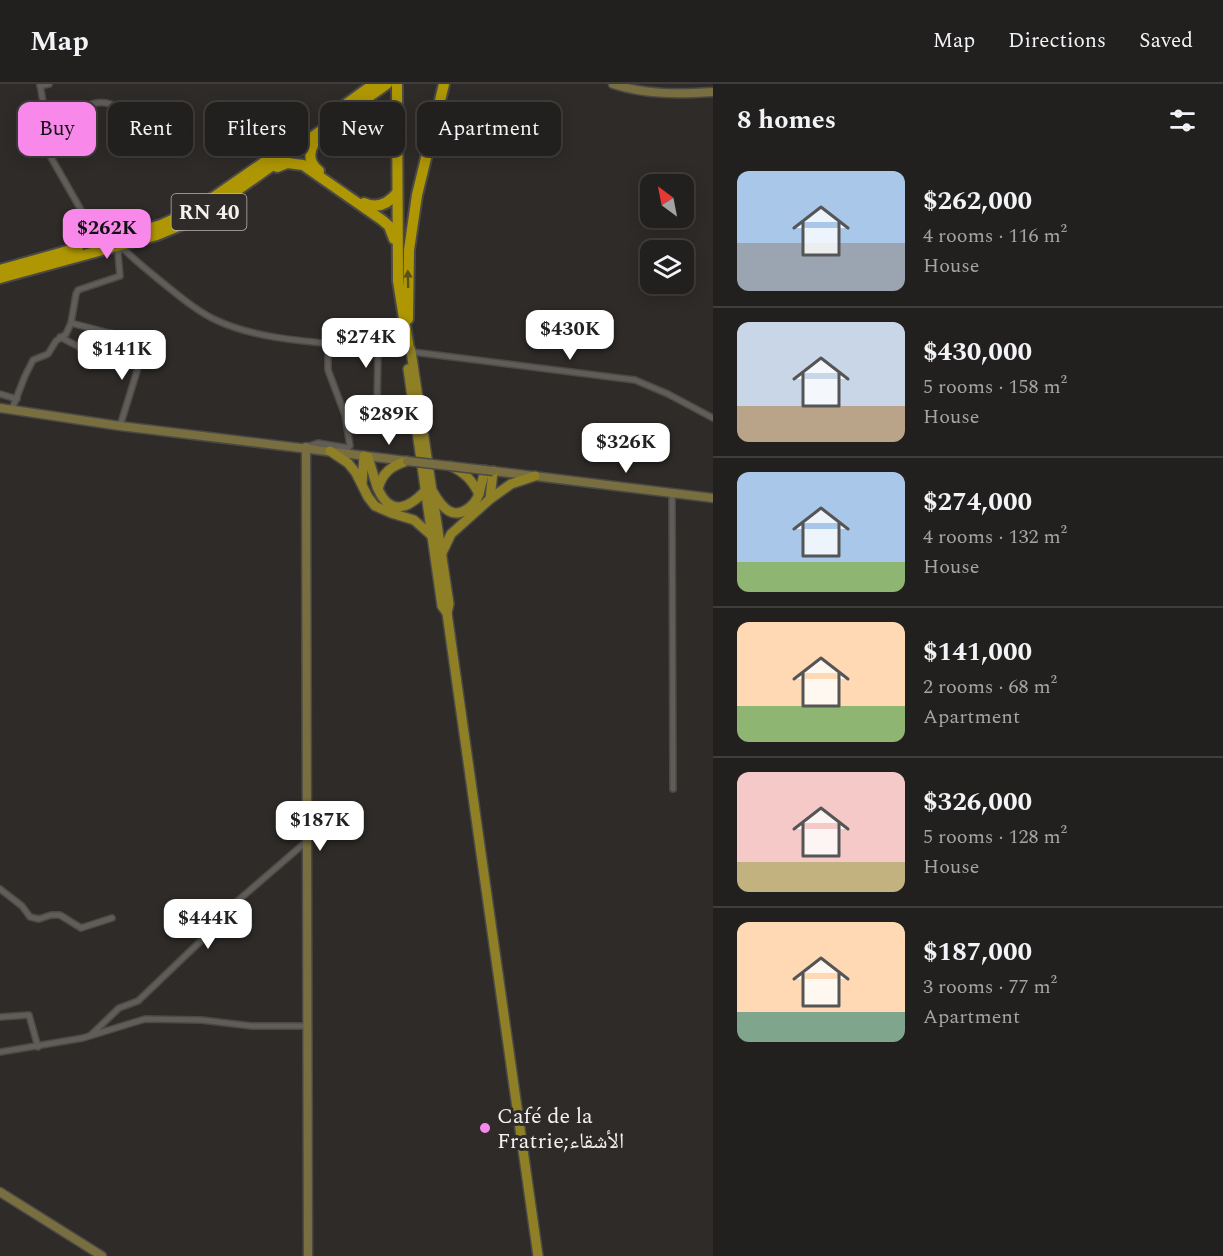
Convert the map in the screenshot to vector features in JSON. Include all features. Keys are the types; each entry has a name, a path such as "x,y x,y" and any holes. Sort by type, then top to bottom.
{"highway":[{"name":"RN 40","path":"0,278 25,267 96,244 118,243 198,208 374,84"},
{"name":"RN 40","path":"362,102 387,84"},
{"path":"397,84 396,245 399,289 408,346"},
{"path":"408,346 409,250 417,195 444,84"},
{"name":"RN 40","path":"0,270 25,267 157,235 198,218 320,132"},
{"path":"320,136 310,149 310,157 315,169 369,205 382,205 397,193"},
{"path":"263,173 287,163 303,165 389,226 396,245"}],"main road":[{"path":"408,346 428,491 449,604 447,613 538,1256"},
{"path":"330,451 348,463 375,506 414,520 431,535"},
{"path":"366,456 378,489 388,503 396,507 406,506 428,491"},
{"path":"362,484 366,456"},
{"path":"378,489 380,479 387,471 407,461"},
{"path":"451,466 473,482 479,494"},
{"path":"428,491 448,511 455,513 464,511 474,504 489,471"},
{"path":"489,471 490,499"},
{"path":"441,555 451,534 490,499 511,484 535,476"},
{"path":"428,491 431,535 442,606 447,613"}],"street":[{"path":"43,102 40,85 49,84"},
{"path":"614,84 656,93 713,92"},
{"path":"50,156 81,210 96,244"},
{"path":"12,409 33,360 48,354 60,337 66,334 71,323 78,290 120,276 118,243"},
{"path":"118,243 168,287 195,308 218,321 242,330 278,337 376,348 378,351 377,408 344,412"},
{"path":"71,323 160,344"},
{"path":"60,337 83,349 104,352 111,333"},
{"path":"120,426 144,342"},
{"path":"306,447 318,443 349,447 344,412 328,370 328,342"},
{"path":"408,346 438,356 635,381 668,394 713,418"},
{"path":"0,394 17,399"},
{"path":"0,408 120,426 713,498"},
{"path":"306,447 308,1256"},
{"path":"672,493 673,789"},
{"path":"90,1036 119,1008 138,1001 204,937 219,918 307,841"},
{"path":"0,889 22,906 28,915 35,918 60,915 81,928 112,918"},
{"path":"0,1017 29,1016 38,1047"},
{"path":"0,1052 90,1036 145,1019 210,1020 252,1026 307,1026"},
{"path":"0,1192 102,1256"}],"place":[{"name":"Café de la Fratrie;الأشقاء","path":"485,1128"}]}
